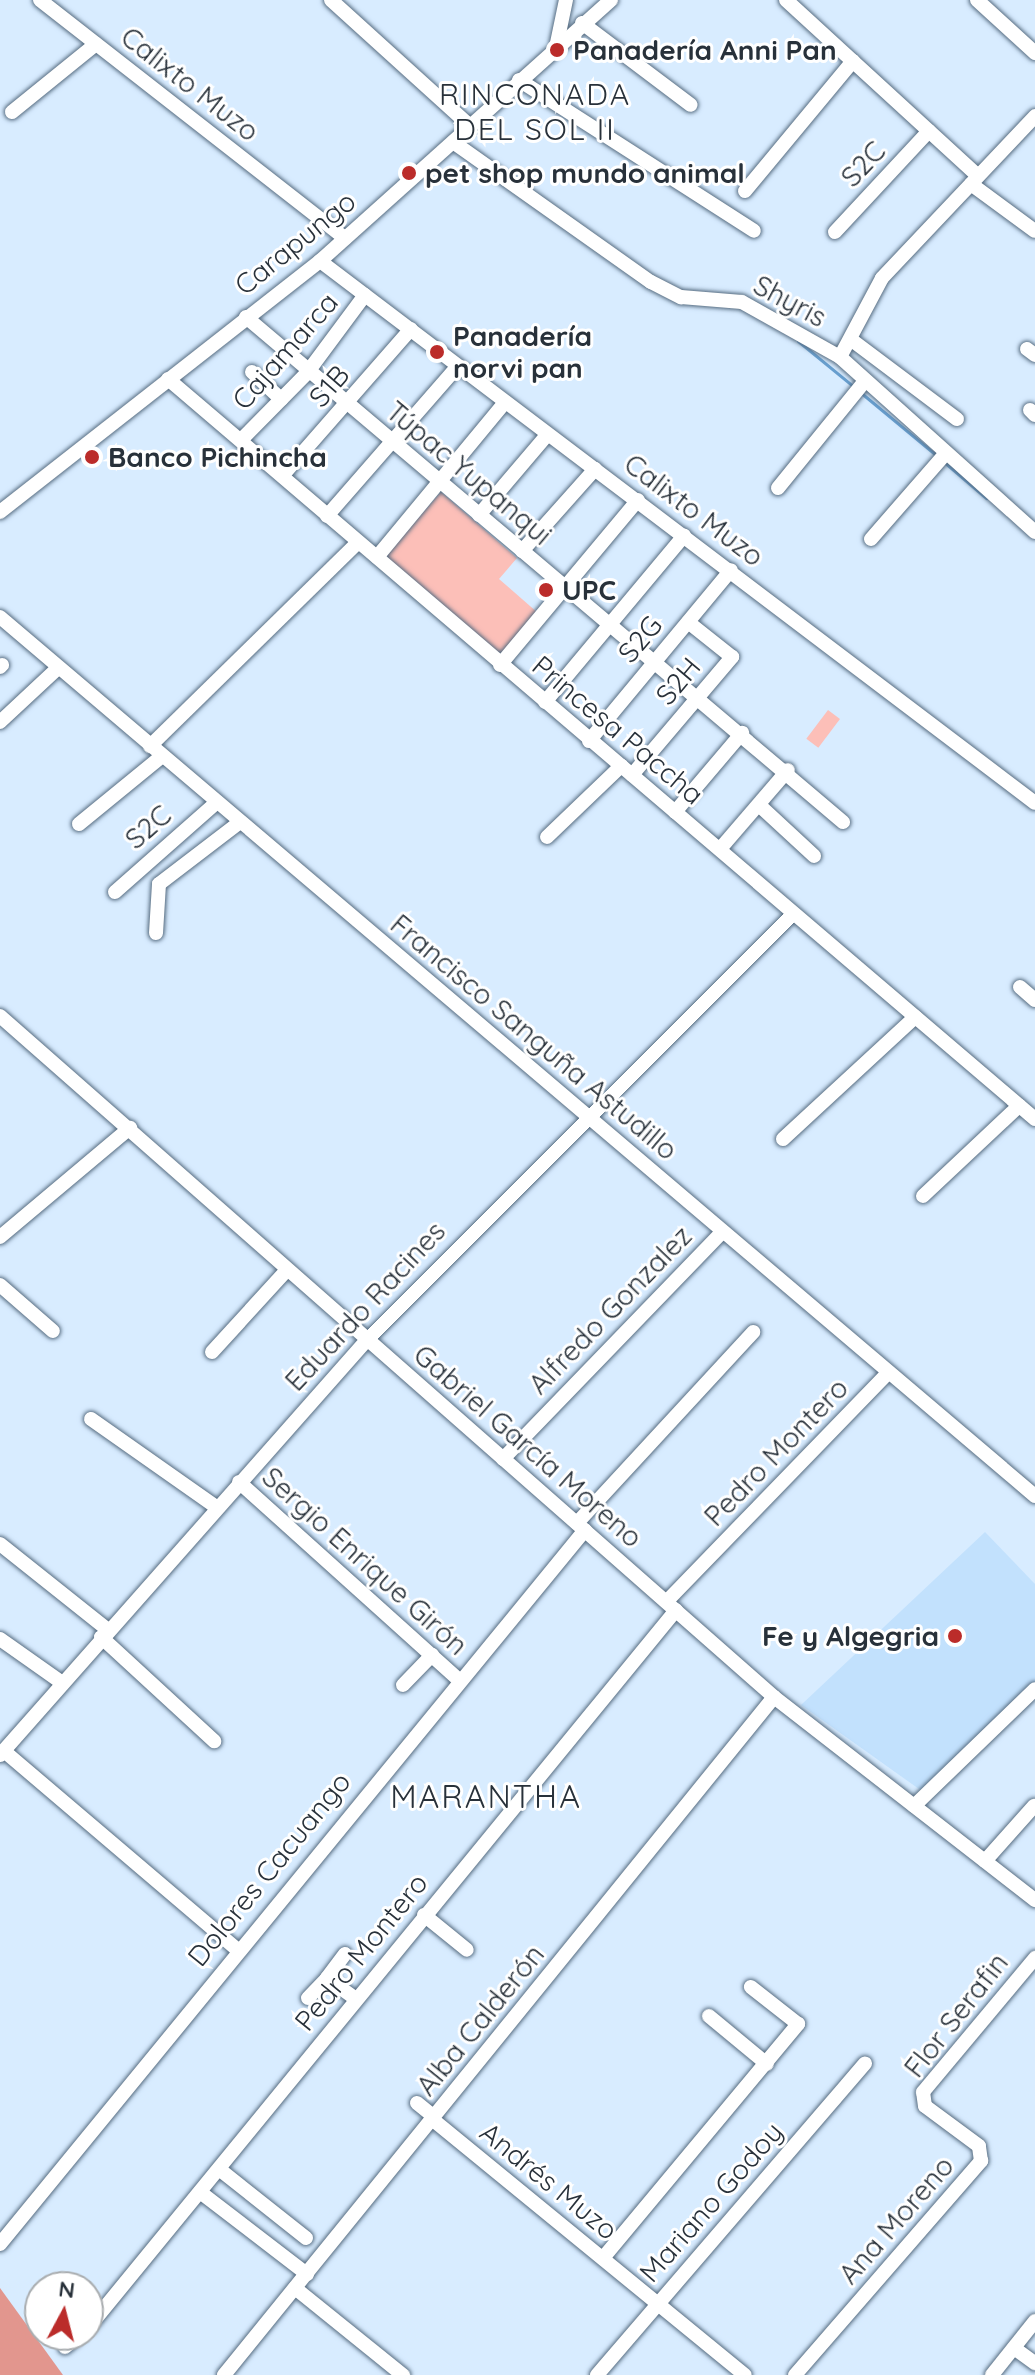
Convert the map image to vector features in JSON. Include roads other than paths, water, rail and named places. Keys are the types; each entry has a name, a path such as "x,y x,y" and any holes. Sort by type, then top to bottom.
{"street":[{"name":"Calixto Muzo","path":"40,0 345,238"},
{"path":"331,0 470,126"},
{"path":"557,43 566,0"},
{"name":"Carapungo","path":"0,512 320,261 453,142 557,43 611,0"},
{"path":"786,0 929,131 974,180 1035,231"},
{"path":"977,0 1035,53"},
{"path":"582,23 691,105"},
{"path":"12,112 96,44"},
{"path":"745,191 853,61"},
{"path":"519,80 754,231"},
{"path":"840,357 853,341 882,278 1035,116"},
{"name":"S2C","path":"835,232 929,131"},
{"name":"Shyris","path":"453,142 651,282 681,297 742,302 840,357 1035,532"},
{"name":"Calixto Muzo","path":"320,261 1035,803"},
{"name":"Cajamarca","path":"242,439 307,373 365,295"},
{"name":"Túpac Yupanqui","path":"246,317 346,406 788,770 843,822"},
{"name":"S1B","path":"283,475 411,329"},
{"path":"853,341 957,419"},
{"path":"327,516 458,366"},
{"path":"252,372 281,399"},
{"name":"Princesa Paccha","path":"168,379 242,439 500,665 1035,1119"},
{"path":"778,488 865,381"},
{"path":"377,557 505,402"},
{"path":"479,515 547,435"},
{"path":"871,539 946,453"},
{"path":"522,551 595,469"},
{"path":"500,665 638,500"},
{"path":"545,702 684,536"},
{"path":"79,824 156,751 358,542"},
{"name":"S2G","path":"589,741 731,570"},
{"name":"Francisco Sanguña Astudillo","path":"0,617 1035,1496"},
{"name":"S2H","path":"547,837 626,770 699,697 732,657 688,622"},
{"path":"0,722 58,668"},
{"path":"675,812 742,733"},
{"path":"720,849 788,770"},
{"name":"S2C","path":"115,892 217,802"},
{"path":"759,805 814,856"},
{"path":"156,933 159,884 240,822"},
{"name":"Eduardo Racines","path":"2,1753 61,1682 366,1341 793,914"},
{"path":"1020,987 1035,1000"},
{"name":"Gabriel García Moreno","path":"0,1016 774,1697 1035,1900"},
{"path":"783,1139 915,1017"},
{"path":"923,1196 1019,1106"},
{"path":"0,1237 130,1128"},
{"name":"Alfredo Gonzalez","path":"503,1459 722,1232"},
{"path":"212,1352 287,1270"},
{"path":"0,1285 53,1331"},
{"name":"Dolores Cacuango","path":"0,2244 581,1526 753,1332"},
{"name":"Pedro Montero","path":"104,2309 672,1606 888,1373"},
{"path":"91,1419 216,1507"},
{"name":"Sergio Enrique Girón","path":"239,1482 457,1678"},
{"path":"0,1544 104,1634 214,1741"},
{"path":"0,1639 61,1682"},
{"path":"403,1685 432,1655"},
{"path":"914,1806 1035,1689"},
{"name":"Alba Calderón","path":"224,2375 774,1697"},
{"path":"2,1753 237,1949"},
{"path":"985,1861 1034,1806"},
{"path":"424,1915 467,1950"},
{"path":"308,1998 345,1954"},
{"name":"Flor Serafin","path":"925,2106 923,2092 1035,1958"},
{"path":"327,1978 356,1999"},
{"path":"603,2258 798,2024 751,1987"},
{"path":"709,2016 767,2064"},
{"name":"Mariano Godoy","path":"597,2375 865,2063"},
{"name":"Andrés Muzo","path":"417,2103 603,2258 655,2306 745,2375"},
{"name":"Ana Moreno","path":"795,2375 981,2161 979,2146 925,2106"},
{"path":"219,2169 306,2238"},
{"path":"200,2192 307,2274"},
{"path":"295,2288 403,2375"},
{"path":"992,2375 1035,2321"},
{"path":"1014,2348 1035,2363"}],"waterway":[{"path":"798,341 854,387"},
{"path":"860,392 937,456"},
{"path":"943,461 986,498"}],"place":[{"name":"Panadería Anni Pan","path":"557,50"},
{"name":"pet shop mundo animal","path":"409,173"},
{"name":"Panadería norvi pan","path":"437,352"},
{"name":"Banco Pichincha","path":"92,457"},
{"name":"UPC","path":"546,590"},
{"name":"Fe y Algegria","path":"955,1636"}],"district":[{"name":"RINCONADA DEL SOL II","path":"535,111"},
{"name":"MARANTHA","path":"486,1796"}]}
